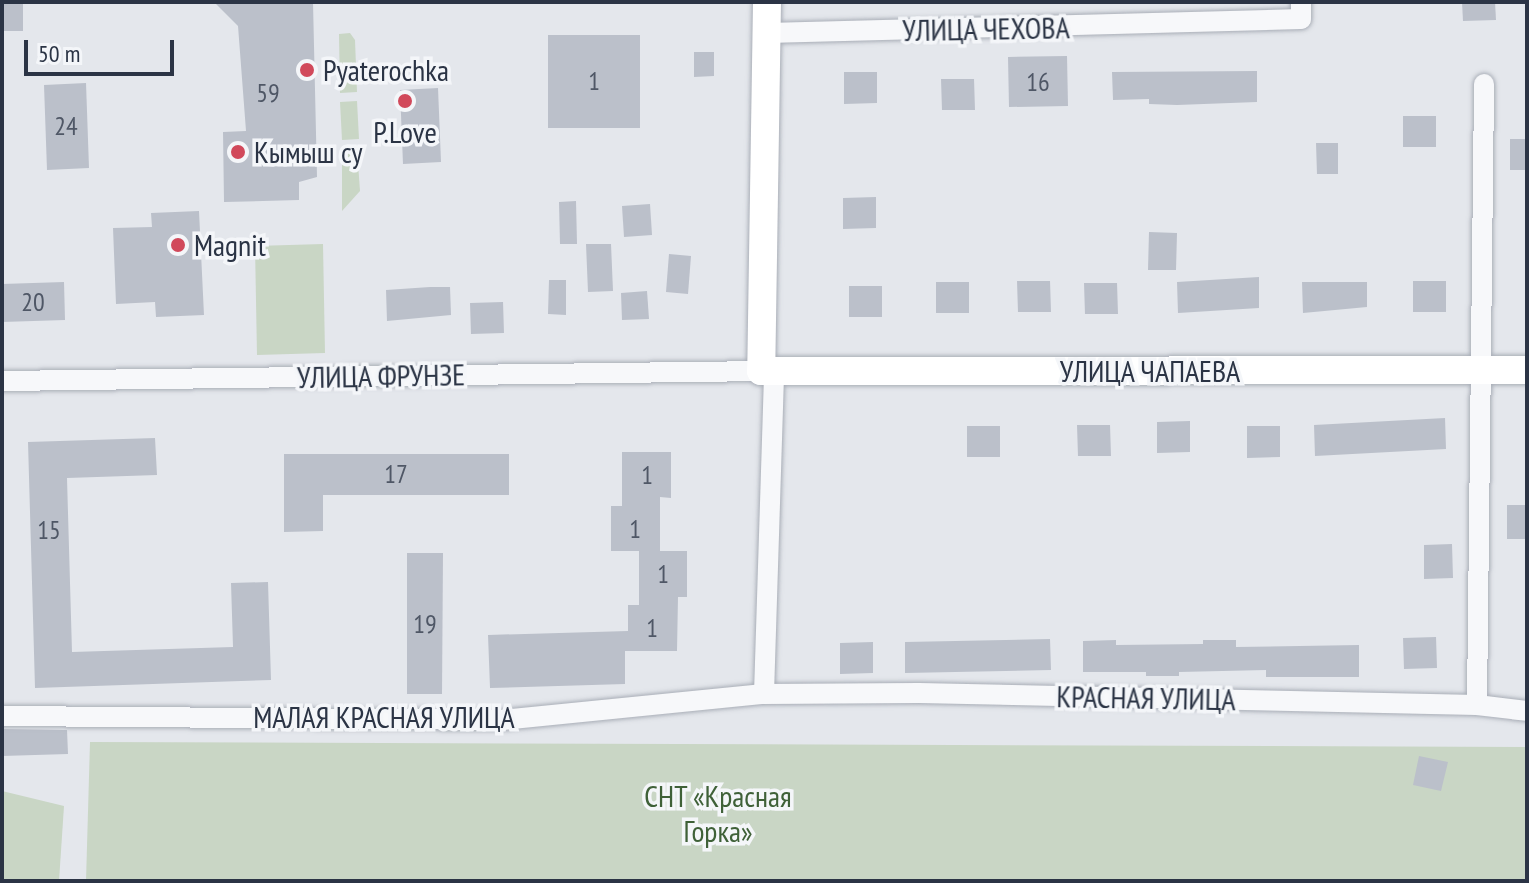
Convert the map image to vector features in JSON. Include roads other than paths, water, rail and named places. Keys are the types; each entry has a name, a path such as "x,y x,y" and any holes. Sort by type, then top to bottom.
{"street":[{"path":"764,694 767,2"},
{"name":"УЛИЦА ЧЕХОВА","path":"767,33 1301,10"},
{"path":"1477,705 1484,84"},
{"name":"УЛИЦА ЧАПАЕВА","path":"767,372 1527,370"},
{"name":"УЛИЦА ФРУНЗЕ","path":"2,381 767,372"},
{"name":"КРАСНАЯ УЛИЦА","path":"764,694 935,693 1477,705 1527,711"},
{"name":"МАЛАЯ КРАСНАЯ УЛИЦА","path":"2,716 502,720 764,694"}],"place":[{"name":"Pyaterochka","path":"307,70"},
{"name":"P.Love","path":"405,101"},
{"name":"Кымыш су","path":"238,152"},
{"name":"Magnit","path":"178,245"}],"park label":[{"name":"СНТ «Красная Горка»","path":"718,813"}]}
